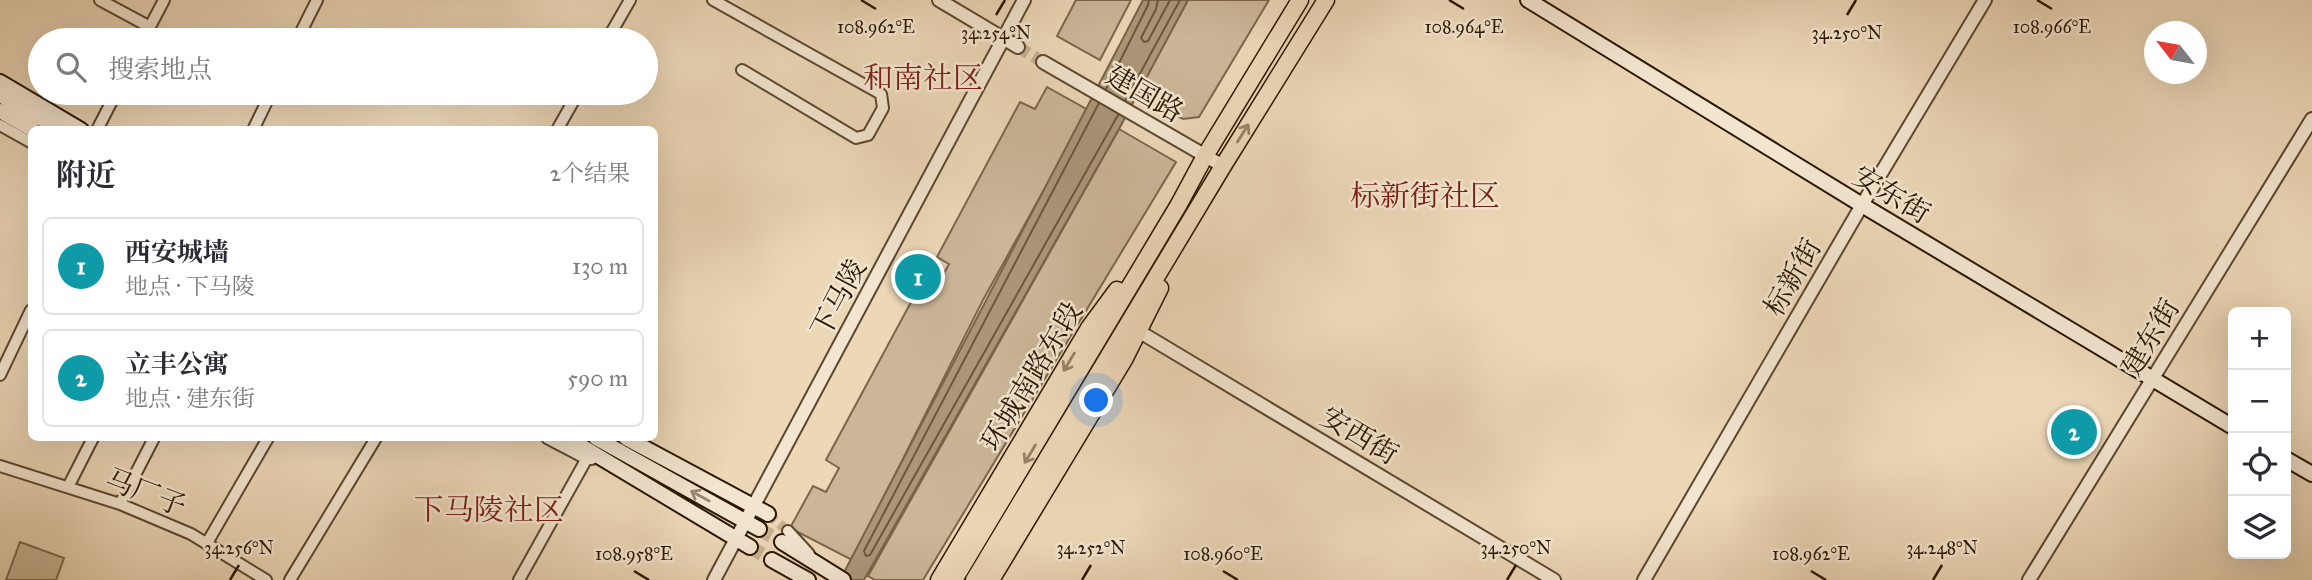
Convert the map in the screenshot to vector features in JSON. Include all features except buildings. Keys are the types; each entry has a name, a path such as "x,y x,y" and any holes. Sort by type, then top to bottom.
{"main road":[{"name":"环城南路东段","path":"954,580 1300,0"},
{"name":"环城南路东段","path":"974,580 1326,0"},
{"name":"安东街","path":"1528,0 1862,205 2228,424"},
{"path":"0,82 28,99"},
{"path":"0,95 54,126"},
{"path":"39,105 74,126"},
{"path":"0,111 28,127"},
{"name":"环城南路东段","path":"939,580 1089,328 1178,206"},
{"name":"环城南路东段","path":"991,580 1140,332 1195,212"},
{"path":"574,441 760,529"},
{"path":"632,441 768,514"},
{"path":"591,449 750,547"},
{"path":"2291,461 2312,474"},
{"path":"785,536 820,567 842,580"},
{"path":"772,559 808,580"}],"street":[{"path":"100,0 150,27 164,0"},
{"path":"303,28 317,0"},
{"path":"614,28 630,0"},
{"path":"713,0 881,94 883,108 868,135 856,138 742,70"},
{"path":"939,0 1018,47"},
{"name":"下马陵","path":"714,580 1024,0"},
{"name":"标新街","path":"1644,580 1862,205 1985,0"},
{"name":"建国路","path":"1043,62 1223,166"},
{"path":"99,126 110,105"},
{"path":"255,126 265,105"},
{"path":"558,126 571,105"},
{"name":"建东街","path":"2029,580 2312,119"},
{"path":"0,125 28,141"},
{"path":"0,375 28,316"},
{"name":"安西街","path":"1140,332 1554,580"},
{"path":"68,487 91,441"},
{"path":"120,504 152,441"},
{"path":"207,543 266,441"},
{"path":"290,580 374,441"},
{"path":"519,580 591,449 559,441"},
{"name":"马厂子","path":"0,466 120,504 191,534 266,580"}],"shaded area":[{"path":"1076,0 1131,0 1100,60 1057,36"},
{"path":"1188,0 1269,0 1199,117 1183,119 1136,96"},
{"path":"1047,87 1088,110 983,300 852,560 790,528 813,486 826,492 839,468 826,460 917,291 931,297 949,264 937,257 1020,102 1035,109"},
{"path":"1119,129 1176,162 923,580 875,580 868,576"},
{"path":"20,542 64,558 56,580 6,580"}],"water":[{"path":"1143,0 1188,0 1119,129 864,580 840,580"}],"tunnel":[{"path":"1018,47 1043,62"},
{"path":"768,514 788,531"},
{"path":"759,529 782,542"},
{"path":"750,547 772,560"}],"place":[{"name":"西安城墙","path":"918,277"},
{"name":"立丰公寓","path":"2074,432"}],"district":[{"name":"和南社区","path":"923,78"},
{"name":"标新街社区","path":"1425,196"},
{"name":"下马陵社区","path":"489,510"}]}
